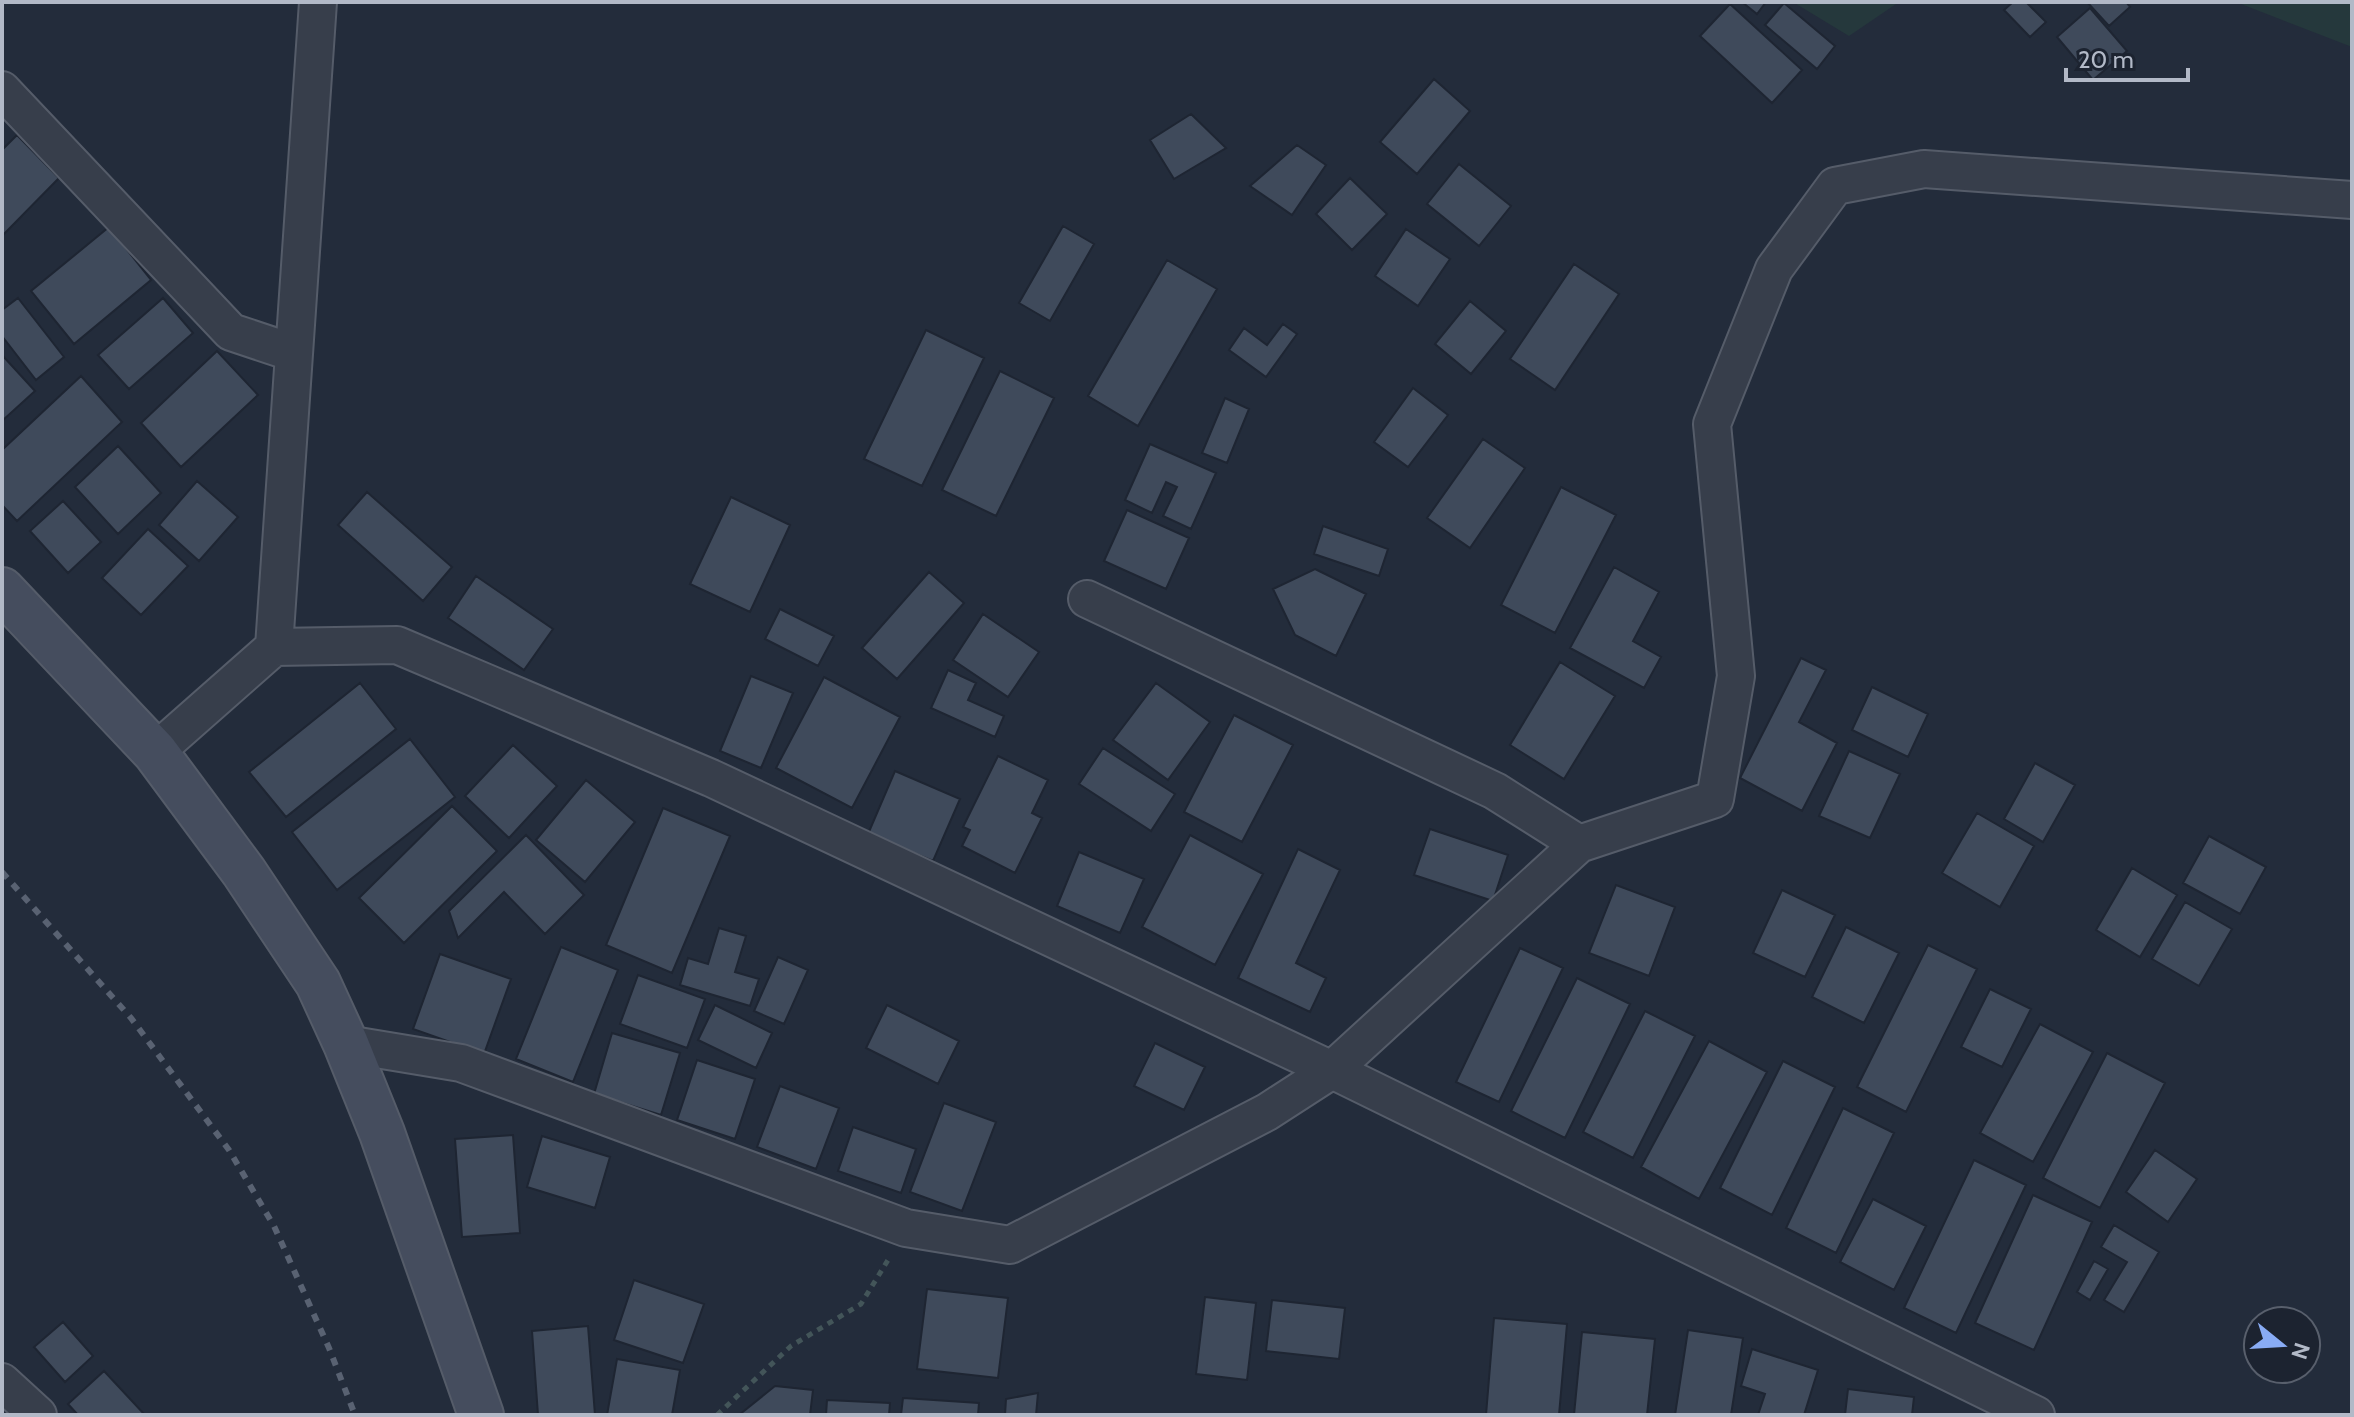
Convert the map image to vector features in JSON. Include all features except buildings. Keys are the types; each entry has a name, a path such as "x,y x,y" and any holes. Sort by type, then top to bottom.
{"main road":[{"path":"2,590 155,752 244,872 318,983 382,1133 481,1415"}],"street":[{"path":"274,647 318,2"},
{"path":"2,90 231,332 294,353"},
{"path":"346,1044 461,1063 906,1228 1010,1245 1267,1112 1332,1070 1579,844 1715,799 1736,676 1712,424 1774,269 1835,186 1924,169 2352,200"},
{"path":"1087,599 1495,791 1579,844"},
{"path":"155,752 274,647 397,645 711,778 1332,1070 2036,1415"},
{"path":"2,1382 38,1415"}],"path":[{"path":"717,1415 791,1346 861,1304 906,1228"}],"green space":[{"path":"1793,2 1899,2 1849,36"},
{"path":"2236,2 2352,2 2352,47"}],"railway":[{"path":"2,872 131,1018 229,1150 274,1226 329,1348 355,1415"}]}
